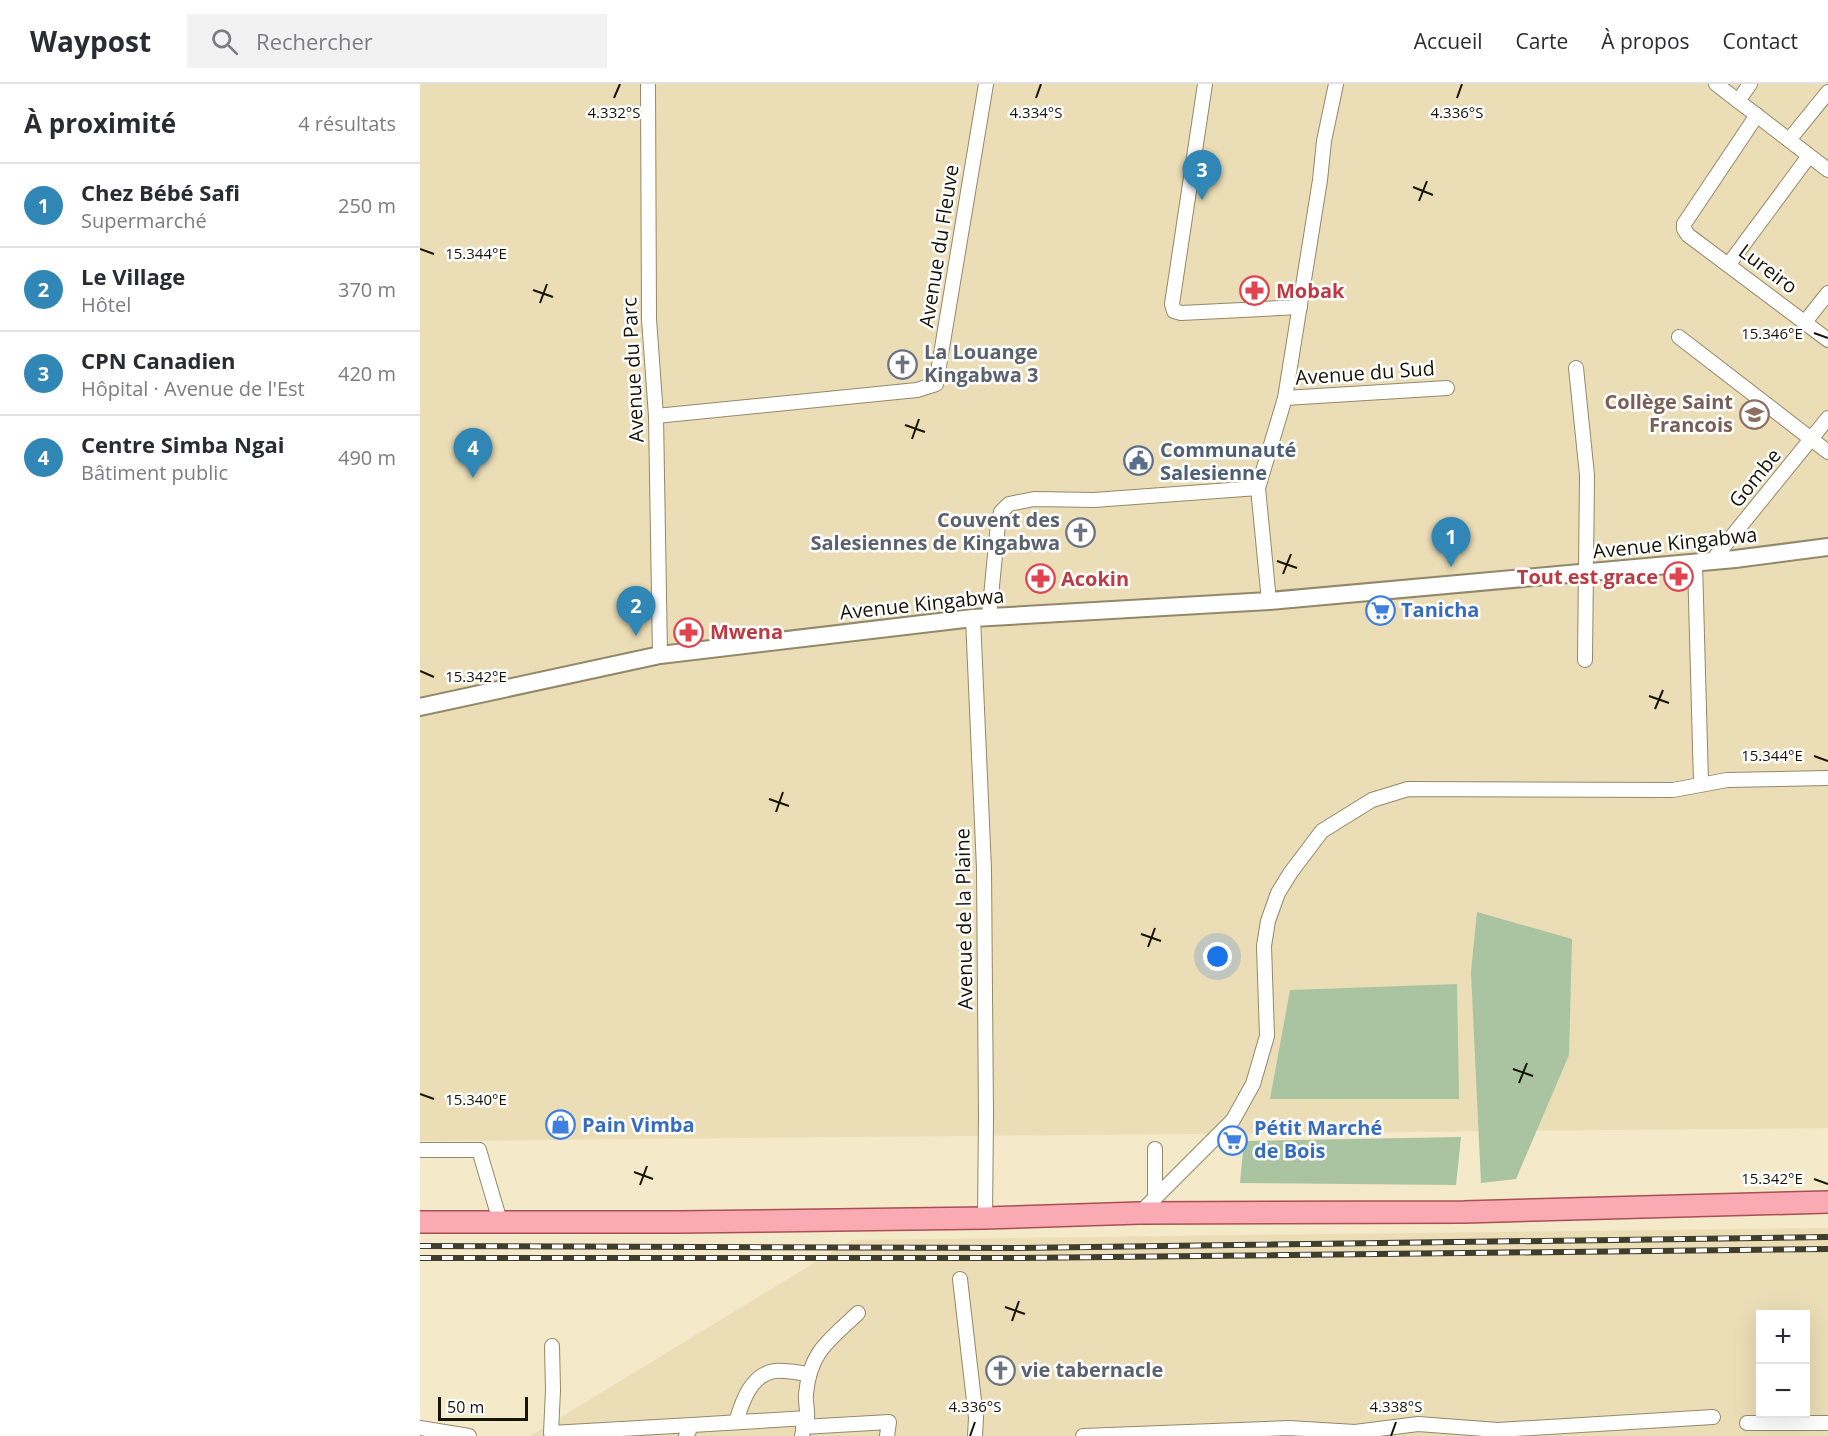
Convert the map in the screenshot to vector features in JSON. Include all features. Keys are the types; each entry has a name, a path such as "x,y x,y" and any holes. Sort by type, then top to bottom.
{"main road":[{"path":"420,1222 679,1222 984,1218 1140,1213 1464,1212 1828,1202"}],"street":[{"name":"Avenue du Parc","path":"648,84 649,319 656,416 660,655"},
{"name":"Avenue du Fleuve","path":"656,416 917,390 936,384 986,84"},
{"path":"1205,84 1172,304 1174,311 1181,313 1300,307"},
{"path":"1269,601 1258,488 1285,398 1320,180 1324,141 1336,84"},
{"path":"1716,84 1828,170"},
{"path":"1738,101 1750,84"},
{"path":"1789,140 1828,92"},
{"name":"Lureiro","path":"1757,115 1684,224 1684,229 1688,235 1828,340"},
{"path":"1729,264 1809,156"},
{"path":"1805,322 1828,293"},
{"path":"1679,337 1828,452"},
{"path":"1576,368 1587,475 1585,660"},
{"name":"Avenue du Sud","path":"1285,398 1447,388"},
{"name":"Gombe","path":"1703,562 1828,418"},
{"name":"Avenue de la Plaine","path":"984,1218 986,1115 981,618 1001,512 1009,504 1034,500 1094,500 1258,488"},
{"name":"Avenue Kingabwa","path":"420,707 660,655 981,618 1269,601 1703,562 1828,547"},
{"path":"1701,783 1703,562"},
{"path":"1140,1213 1233,1120 1253,1083 1267,1036 1264,946 1268,921 1278,893 1322,831 1372,800 1408,789 1673,790 1727,780 1828,778"},
{"path":"1155,1149 1155,1198"},
{"path":"420,1150 478,1150 500,1221"},
{"path":"960,1279 975,1436"},
{"path":"804,1427 809,1374 818,1352 858,1313"},
{"path":"552,1346 553,1390 548,1435 689,1430 736,1422 804,1427 889,1422 886,1436"},
{"path":"736,1422 743,1400 752,1385 763,1375 775,1371 809,1374"},
{"path":"1083,1436 1289,1428 1355,1432 1418,1424 1498,1430 1713,1416"},
{"path":"1748,1423 1828,1423"},
{"path":"420,1428 469,1436"}],"shaded area":[{"path":"420,84 1828,84 1828,1128 420,1141"},
{"path":"1828,1228 1828,1436 530,1436 852,1240"}],"green space":[{"path":"1477,912 1572,939 1569,1055 1516,1179 1481,1183 1471,972"},
{"path":"1457,984 1459,1099 1270,1099 1290,990"},
{"path":"1461,1137 1456,1185 1240,1183 1244,1141"}],"railway":[{"path":"420,1246 1018,1248 1828,1237"},
{"path":"420,1258 1018,1258 1828,1249"}],"place":[{"name":"CPN Canadien","path":"1202,200"},
{"name":"Mobak","path":"1255,291"},
{"name":"La Louange Kingabwa 3","path":"903,364"},
{"name":"Collège Saint Francois","path":"1754,414"},
{"name":"Communauté Salesienne","path":"1139,461"},
{"name":"Centre Simba Ngai","path":"473,478"},
{"name":"Couvent des Salesiennes de Kingabwa","path":"1081,532"},
{"name":"Chez Bébé Safi","path":"1451,567"},
{"name":"Tout est grace","path":"1679,577"},
{"name":"Acokin","path":"1040,579"},
{"name":"Tanicha","path":"1380,610"},
{"name":"Mwena","path":"689,632"},
{"name":"Le Village","path":"636,636"},
{"name":"Pain Vimba","path":"561,1125"},
{"name":"Pétit Marché de Bois","path":"1233,1140"},
{"name":"vie tabernacle","path":"1000,1370"}]}
